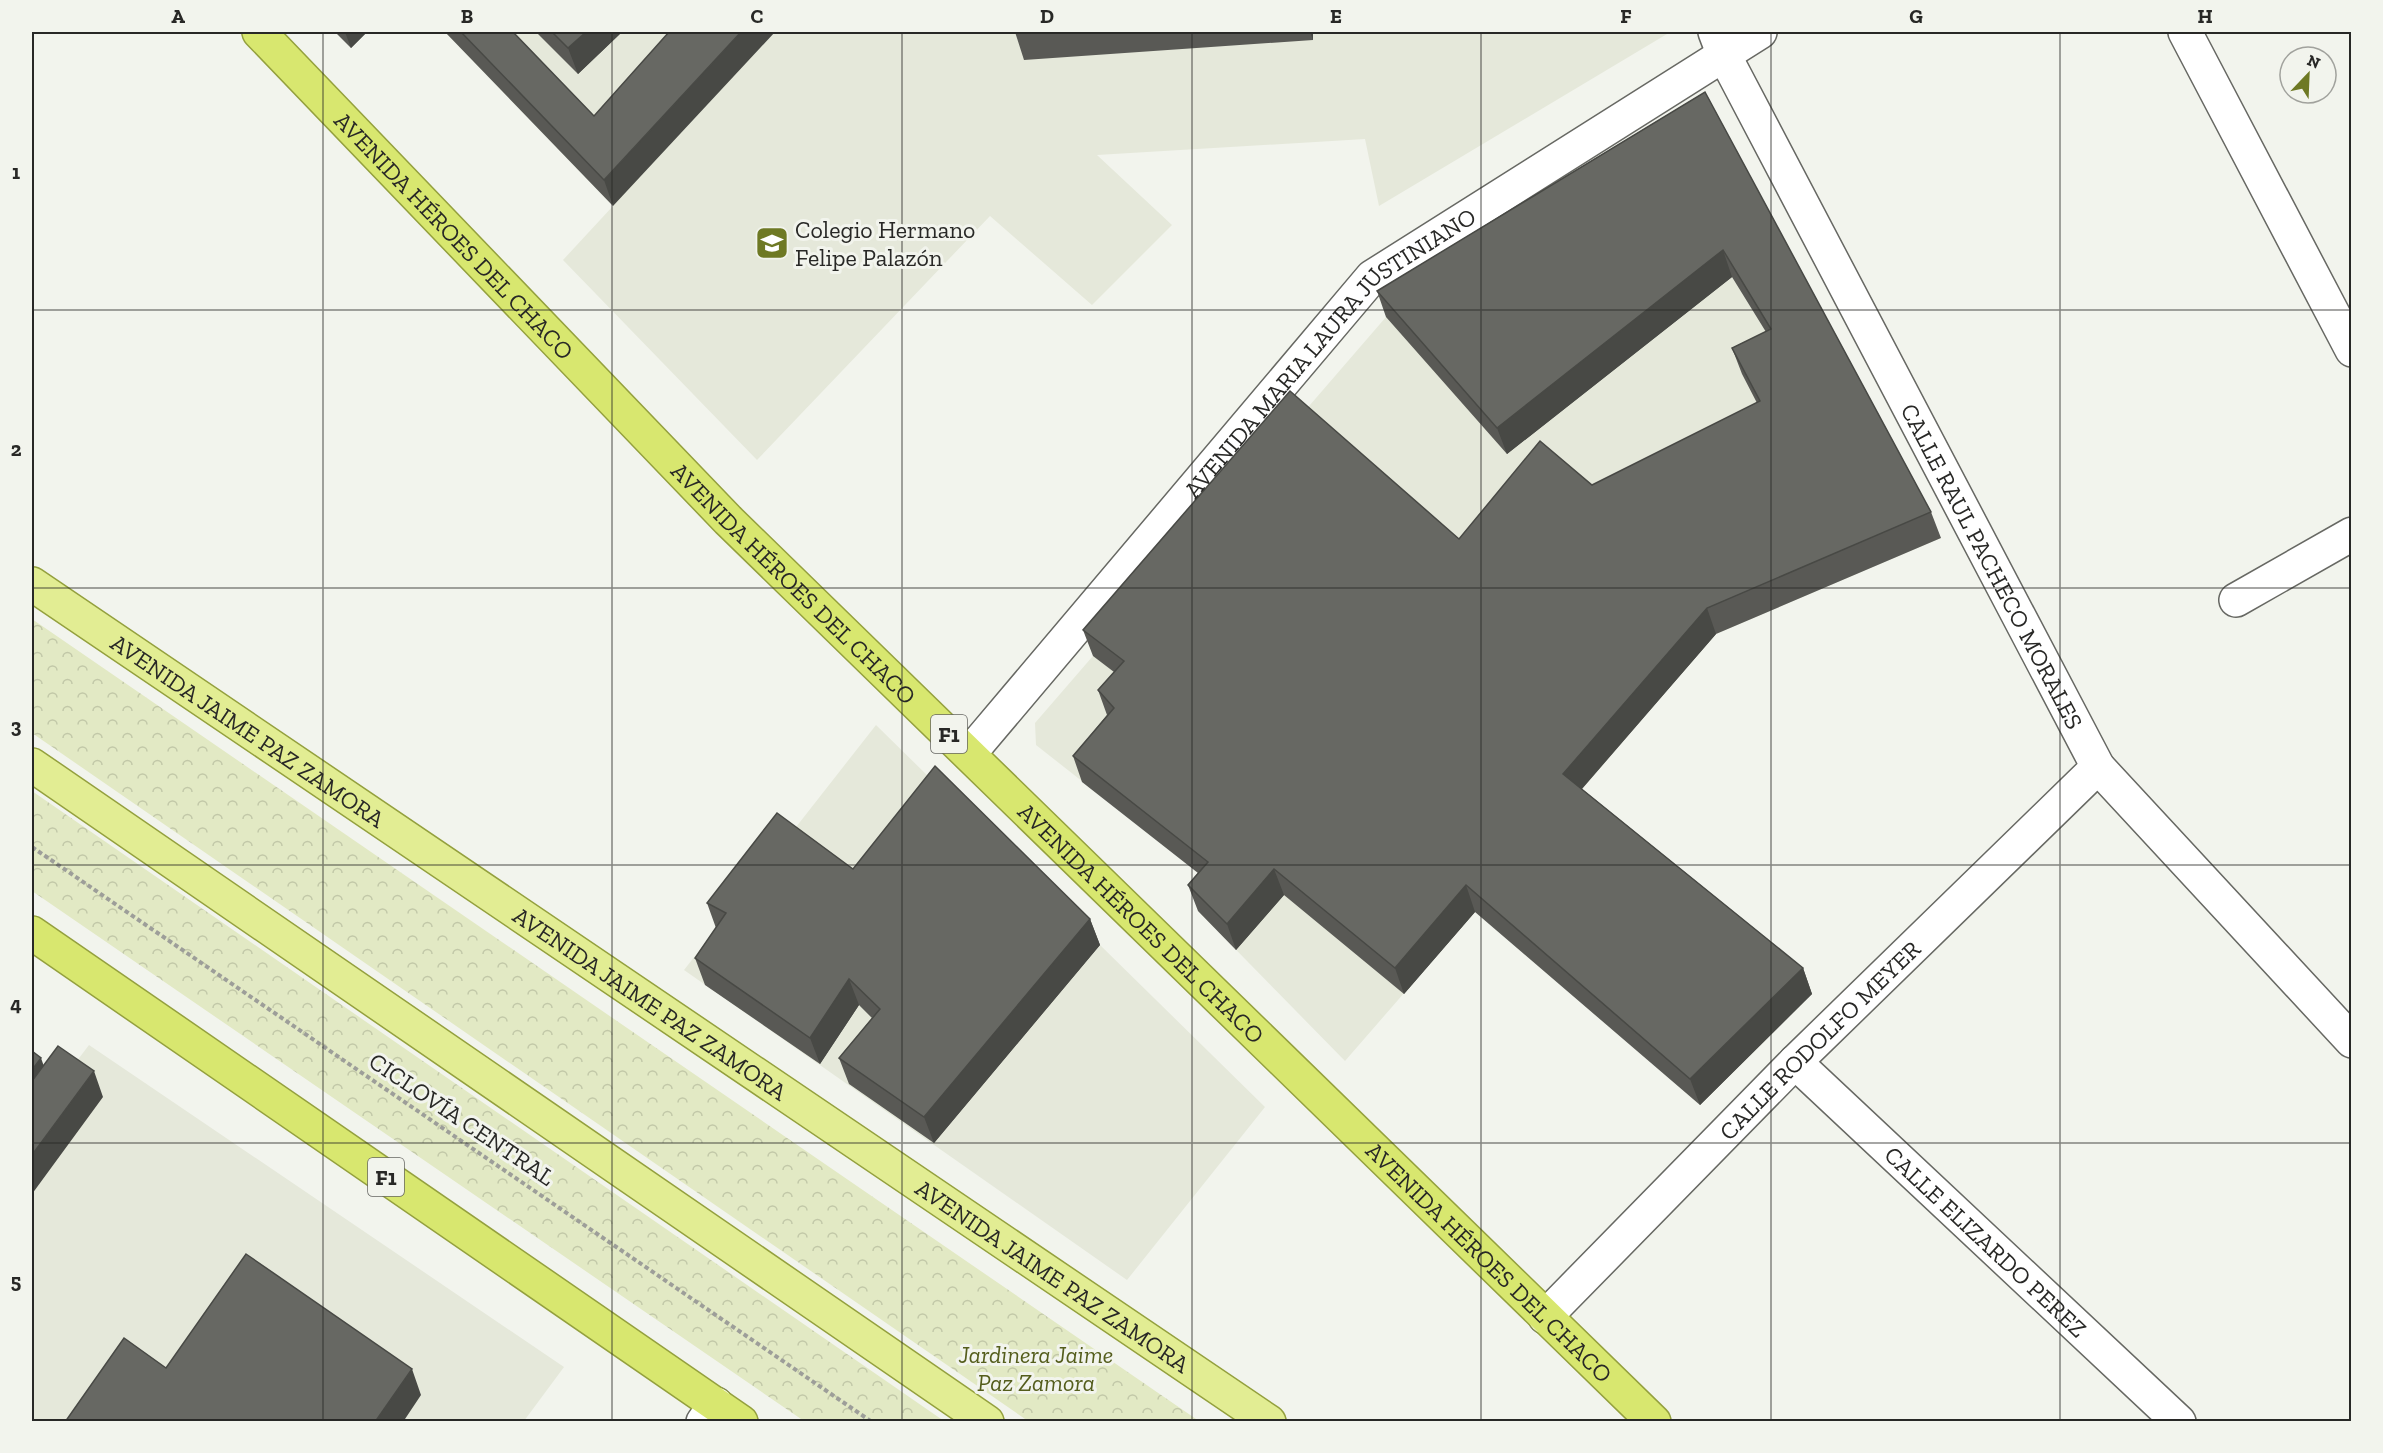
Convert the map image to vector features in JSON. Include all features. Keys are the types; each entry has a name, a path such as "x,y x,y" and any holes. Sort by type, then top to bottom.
{"highway":[{"name":"AVENIDA HÉROES DEL CHACO","path":"259,32 728,520 1654,1422"},
{"name":"F1","path":"32,933 720,1416"}],"main road":[{"name":"AVENIDA JAIME PAZ ZAMORA","path":"32,584 1269,1422"},
{"path":"32,765 987,1422"}],"street":[{"name":"AVENIDA MARIA LAURA JUSTINIANO","path":"969,754 1372,277 1719,42 1760,32"},
{"path":"2185,32 2352,350"},
{"name":"CALLE RAUL PACHECO MORALES","path":"1719,42 2098,767 2352,1041"},
{"path":"2236,600 2352,534"},
{"name":"CALLE RODOLFO MEYER","path":"1545,1317 1795,1062 2098,767"},
{"name":"CALLE ELIZARDO PEREZ","path":"1795,1062 2179,1422"}],"path":[{"name":"CICLOVÍA CENTRAL","path":"32,847 872,1422"}],"shaded area":[{"name":"Colegio Hermano Felipe Palazón","path":"445,32 1666,32 1667,34 1379,206 1365,139 1097,155 1172,225 1092,305 990,216 757,460 563,260 613,206"},
{"path":"1715,118 1941,538 1716,634 1345,1061 1198,911 1218,888 1036,745 1035,723 1386,317"},
{"path":"876,725 1265,1107 1127,1280 684,970"},
{"path":"89,1045 564,1367 524,1421 32,1421 32,1120"}],"green space":[{"name":"Jardinera Jaime Paz Zamora","path":"32,619 1199,1421 1028,1421 32,733"},
{"name":"Jardinera Jaime Paz Zamora","path":"32,791 944,1421 804,1421 32,891"}],"building":[{"path":"461,32 513,32 594,116 669,32 741,32 604,180"},
{"path":"552,32 586,32 568,48"},
{"path":"1705,92 1931,512 1707,608 1563,774 1803,968 1690,1079 1466,885 1395,968 1274,869 1227,924 1188,885 1208,862 1073,756 1114,708 1098,690 1124,661 1083,630 1290,391 1459,539 1540,441 1592,485 1760,401 1732,348 1771,329 1723,250 1497,428 1377,291"},
{"path":"935,766 1090,919 924,1117 839,1058 880,1009 849,979 810,1038 695,958 726,913 707,903 777,813 853,869"},
{"path":"58,1046 94,1071 32,1155 32,1081"},
{"path":"32,1051 41,1058 32,1070"},
{"path":"246,1254 412,1369 375,1422 65,1422 124,1338 166,1368"}],"place":[{"name":"Colegio Hermano Felipe Palazón","path":"772,243"}]}
